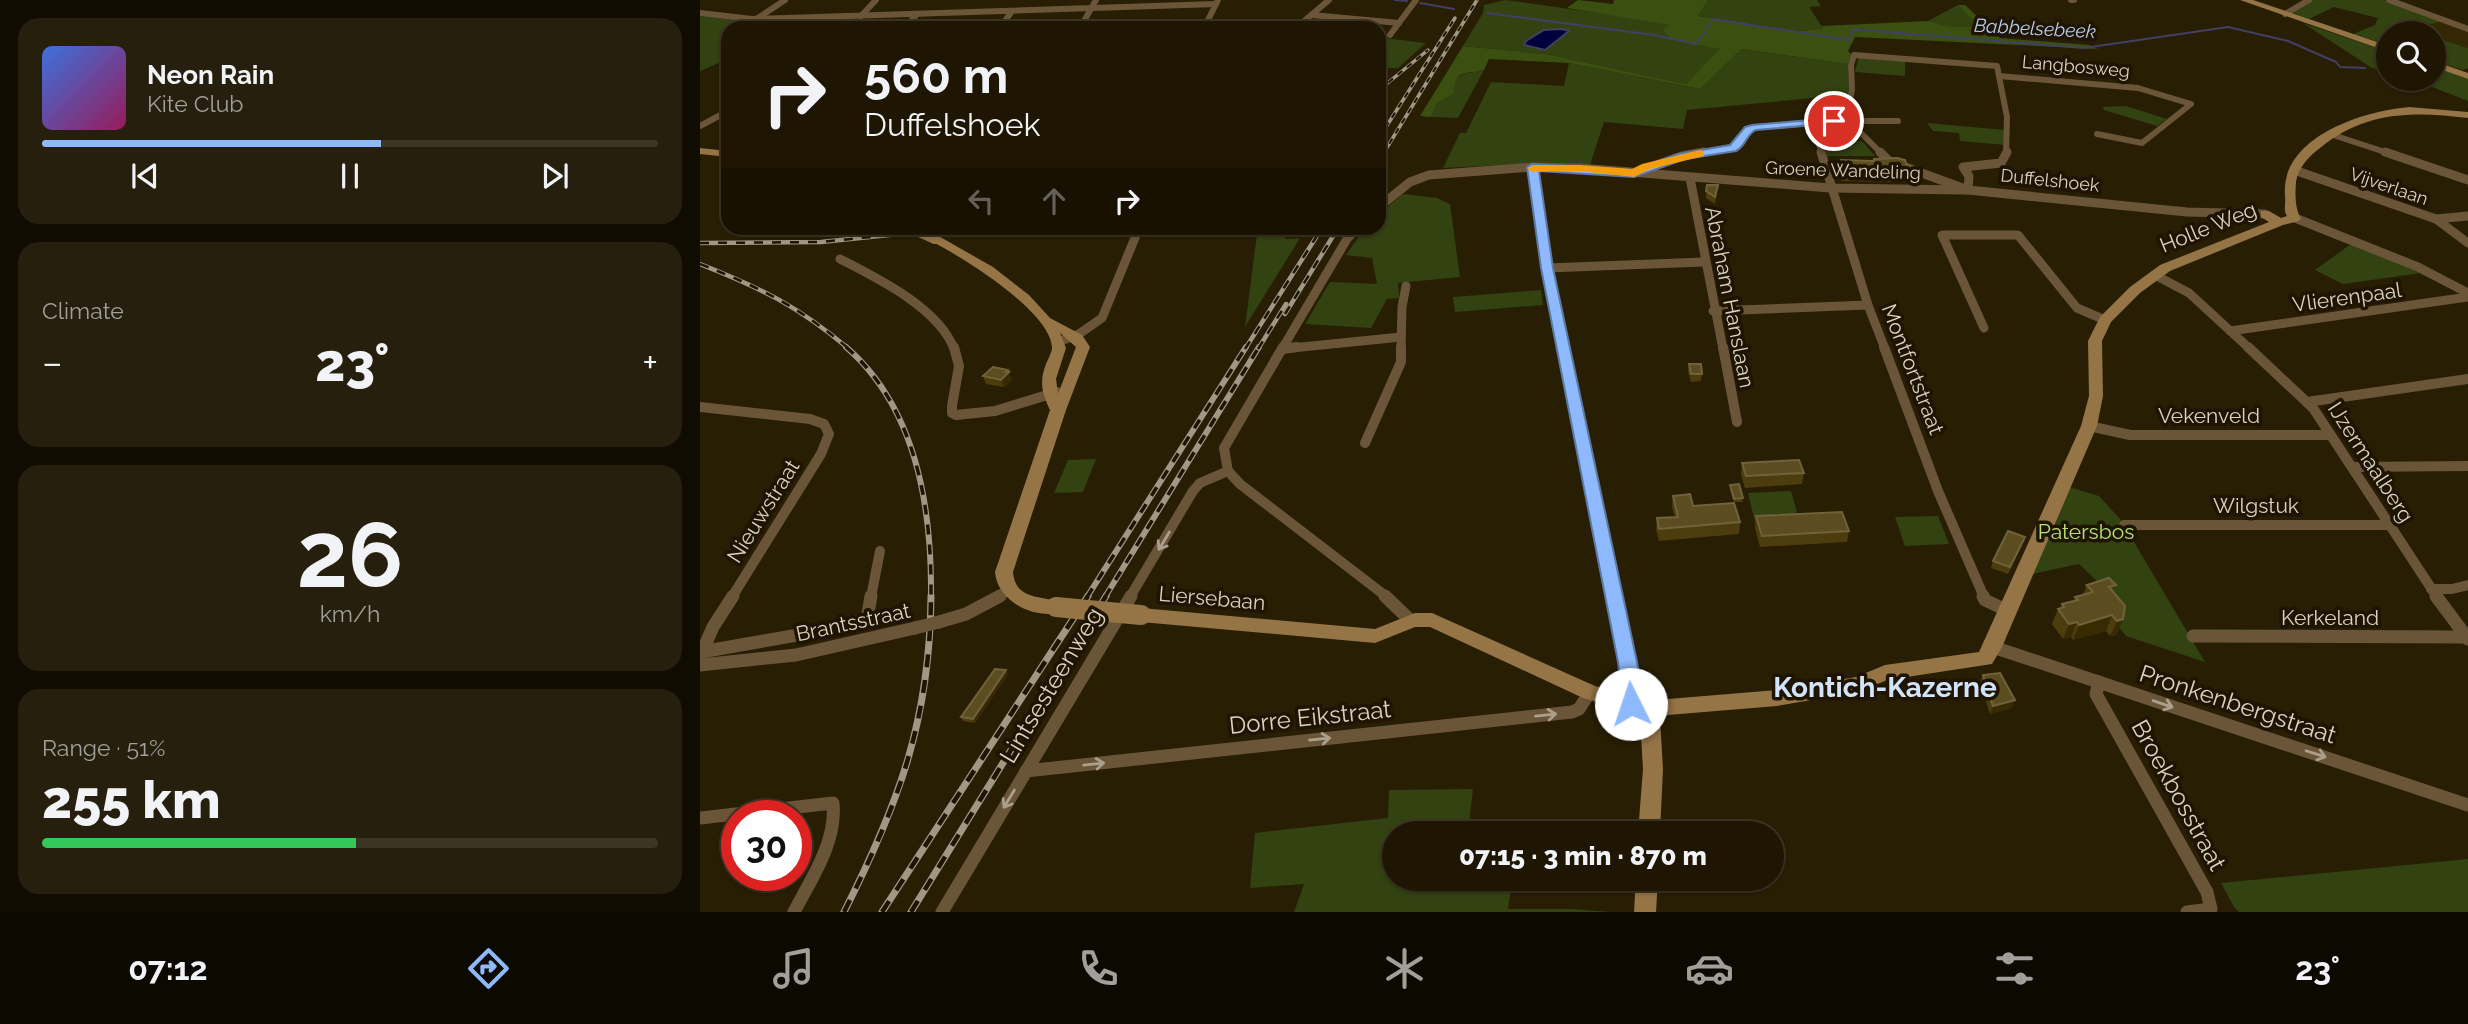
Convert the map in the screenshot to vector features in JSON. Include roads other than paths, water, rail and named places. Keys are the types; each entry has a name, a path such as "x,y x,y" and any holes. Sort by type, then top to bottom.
{"street":[{"path":"756,19 785,0"},
{"path":"861,16 876,0"},
{"path":"1084,21 1096,0"},
{"path":"1304,21 1329,0"},
{"path":"1390,35 1416,0"},
{"path":"2244,0 2376,45"},
{"path":"2285,14 2309,0"},
{"path":"2389,0 2468,29"},
{"path":"700,13 756,19 1217,2 1208,21"},
{"path":"1005,21 1012,11"},
{"path":"911,21 917,14"},
{"path":"1312,15 1377,21"},
{"path":"815,21 819,17"},
{"path":"1386,22 1399,23"},
{"name":"Langbosweg","path":"1852,122 1847,113 1852,90 1851,65 1854,55 1991,64 1997,66 1999,76 2138,88 2192,105 2142,143 2097,134"},
{"path":"2446,68 2468,76"},
{"path":"1968,190 1969,176 1962,167 2001,163 2007,156 2007,118 1999,76"},
{"path":"2292,215 2289,187 2294,170 2305,155 2330,134 2364,117 2392,111 2468,115"},
{"path":"700,126 721,115"},
{"path":"1386,201 1418,178 1438,173 1532,167 1634,173 1682,156 1738,146 1749,129 1755,127 1812,122 1898,121"},
{"name":"Montfortstraat","path":"1812,122 1830,188 1868,305 1938,491 1984,600 2008,611"},
{"name":"Duffelshoek","path":"1852,122 1889,161 1968,190 2187,212 2265,214 2274,211 2292,215"},
{"path":"2330,134 2468,180"},
{"path":"700,151 721,153"},
{"path":"1532,167 1547,268 1632,694 1651,726 1653,769 1650,821"},
{"name":"Vijverlaan","path":"2294,170 2436,219 2468,243"},
{"name":"Groene Wandeling","path":"1634,173 1830,188 1968,190"},
{"name":"Abraham Hanslaan","path":"1689,178 1713,311 1737,422"},
{"name":"Duffelshoek","path":"2265,214 2279,222"},
{"path":"2279,222 2292,215"},
{"path":"2292,215 2410,263 2468,295"},
{"path":"2436,219 2468,216"},
{"name":"Holle Weg","path":"1993,647 2090,426 2096,396 2094,347 2096,336 2105,320 2134,290 2179,261 2262,231 2279,222"},
{"path":"1984,328 1942,235 2011,234 2020,237 2077,308 2105,320"},
{"path":"928,235 970,256 992,271 1012,287 1044,321 1058,342 1058,353 1049,368 1047,381 1049,395 1058,410"},
{"path":"1058,342 1074,336 1102,318 1136,235"},
{"path":"1351,235 1224,448 1228,471 1249,492 1392,601 1410,620 1432,620 1590,692 1639,709 1777,698 1858,684 1885,673 1985,659 1993,647"},
{"path":"840,259 897,292 930,316 952,342 958,357 959,372 951,406 952,413 956,415 995,411 1068,389"},
{"path":"1547,268 1704,262"},
{"name":"IJzermaalberg","path":"2155,275 2189,293 2307,402 2431,589 2467,638"},
{"path":"1365,443 1401,362 1406,286"},
{"name":"Vlierenpaal","path":"2230,331 2468,295"},
{"path":"1713,311 1868,305"},
{"path":"1008,591 1003,582 1004,572 1058,410 1083,347 1081,341 1074,336 1044,321"},
{"path":"1282,349 1401,337"},
{"path":"2307,402 2468,379"},
{"name":"Nieuwstraat","path":"700,407 810,419 824,424 829,433 821,454 713,627 700,655"},
{"name":"Vekenveld","path":"2090,426 2130,435 2330,435"},
{"path":"2352,467 2468,466"},
{"name":"Lintsesteenweg","path":"942,912 1200,483 1228,471"},
{"name":"Wilgstuk","path":"2124,525 2389,524"},
{"name":"Nieuwstraat","path":"700,655 728,645 806,636 867,619 880,551"},
{"path":"2431,589 2452,589 2468,585"},
{"name":"Liersebaan","path":"1008,591 1025,601 1056,607 1375,636 1387,634 1410,620"},
{"name":"Brantsstraat","path":"700,665 804,653 915,628 966,614 1008,591"},
{"name":"Kerkeland","path":"2193,636 2467,638"},
{"name":"Pronkenbergstraat","path":"1993,647 2468,805"},
{"name":"Broekbosstraat","path":"2099,682 2096,694 2207,892 2211,909 2186,912"},
{"name":"Dorre Eikstraat","path":"1026,771 1572,712 1579,709 1590,692"},
{"path":"700,818 832,803 835,811 818,864 794,912"},
{"path":"1645,912 1646,891"}],"waterway":[{"name":"Babbelsebeek","path":"1395,0 1407,1"},
{"name":"Babbelsebeek","path":"1420,3 1454,9"},
{"name":"Babbelsebeek","path":"1487,13 1654,35 1696,44 1706,31"},
{"name":"Babbelsebeek","path":"1707,28 1713,19 1848,40 1853,30 1861,29"},
{"name":"Babbelsebeek","path":"1863,30 2084,48 2228,27 2288,41 2336,62 2340,67 2365,68"}],"railway":[{"path":"1386,149 1477,0"},
{"path":"1386,127 1455,18"},
{"path":"1386,84 1428,50"},
{"path":"700,243 821,242 890,235"},
{"path":"1245,349 1318,235"},
{"path":"1285,314 1334,235"},
{"path":"700,264 778,299 813,321 849,349"},
{"path":"1258,349 1286,304"},
{"path":"846,347 870,372 889,400 916,462 928,530 931,596"},
{"path":"1087,597 1246,347"},
{"path":"1105,597 1259,347"},
{"path":"844,912 881,834 908,760 925,682 931,596"},
{"path":"882,912 1088,596"},
{"path":"911,912 1106,596"}],"district":[{"name":"Kontich-Kazerne","path":"1885,687"}],"park label":[{"name":"Patersbos","path":"2086,531"}]}
